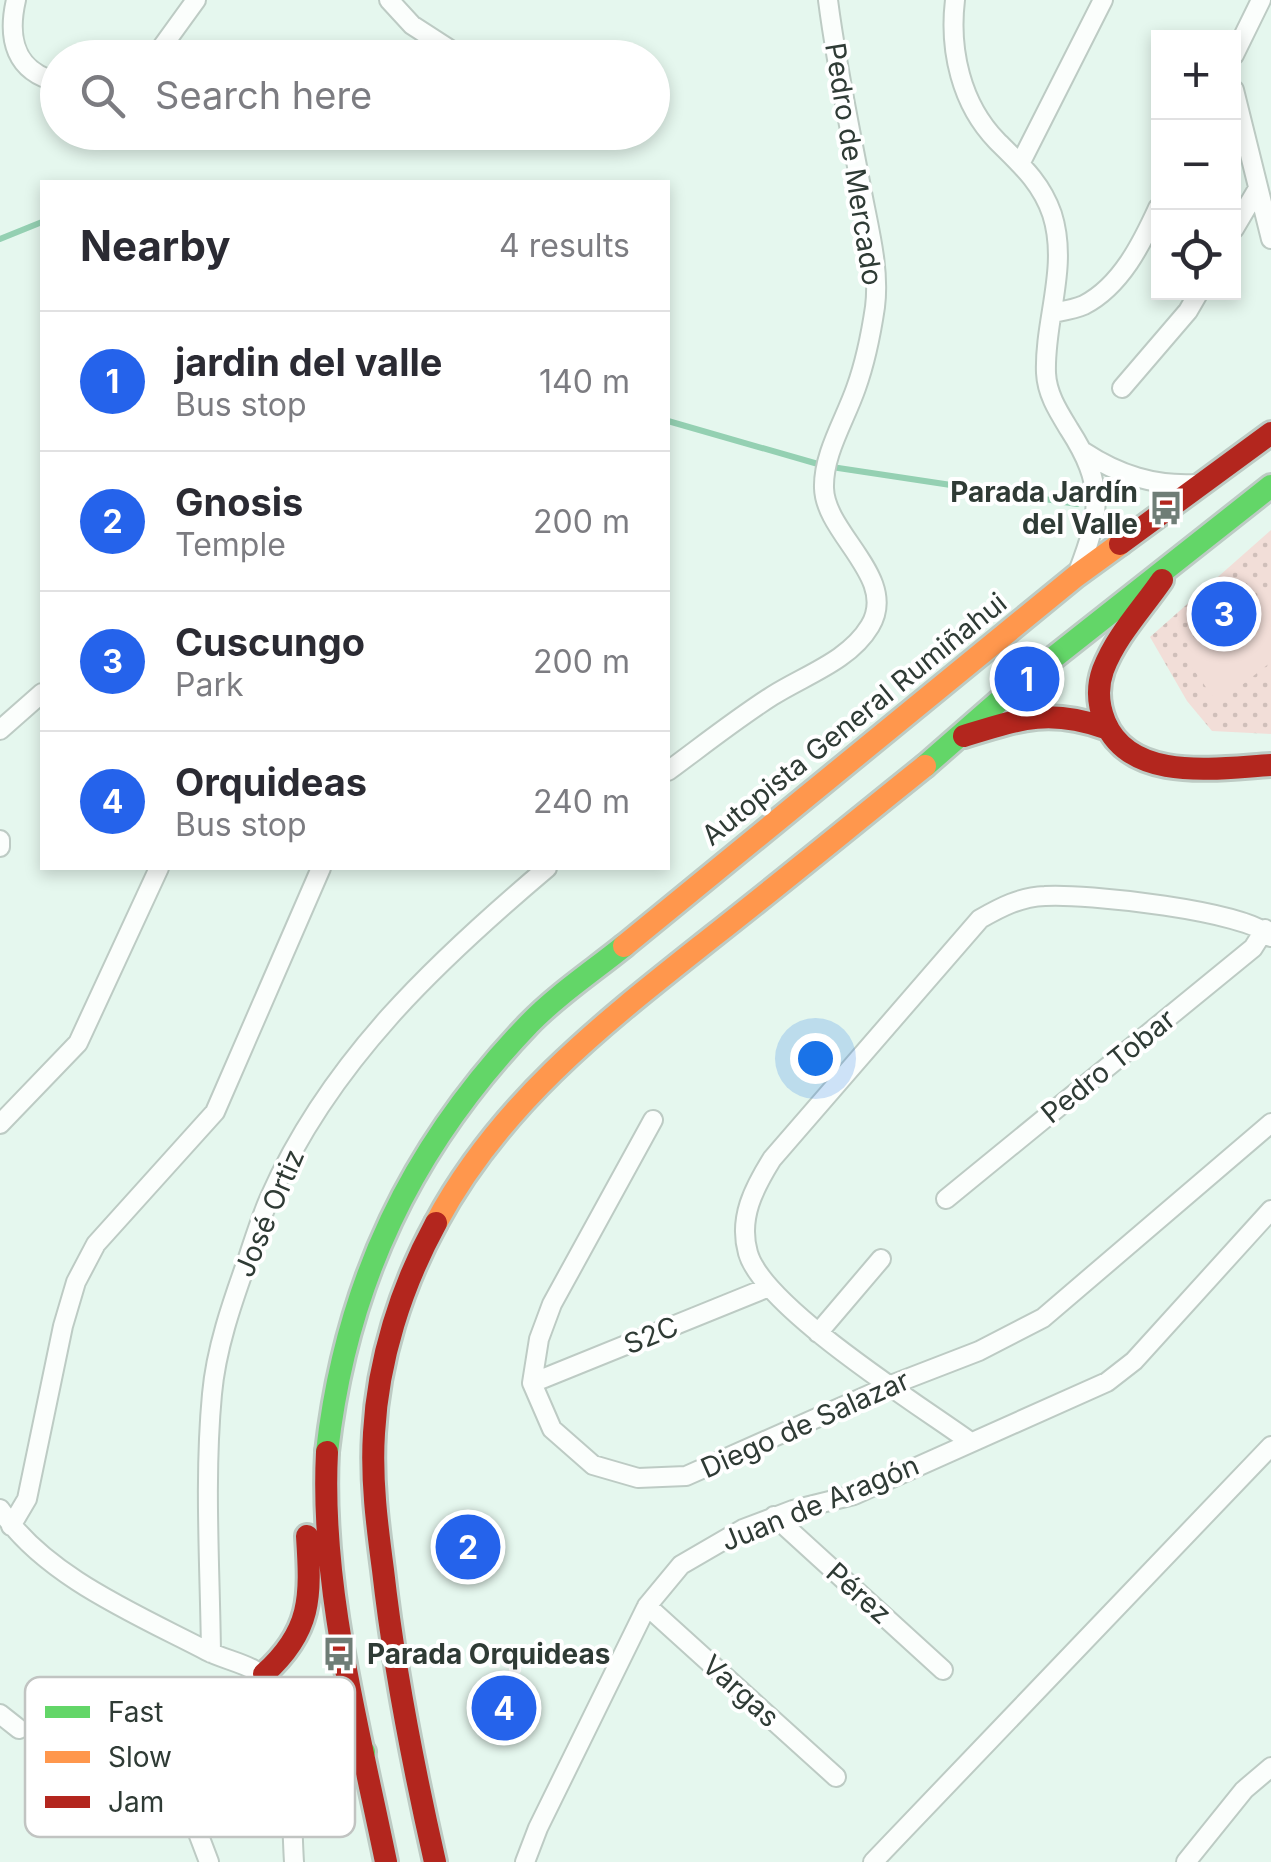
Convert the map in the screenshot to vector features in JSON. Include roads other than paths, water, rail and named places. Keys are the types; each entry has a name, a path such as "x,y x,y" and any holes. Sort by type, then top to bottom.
{"main road":[{"name":"Autopista General Rumiñahui","path":"350,1677 330,1567 325,1496 328,1442 340,1364 350,1321 373,1256 416,1168 468,1092 532,1021 1076,576 1271,434"},
{"path":"434,1862 390,1640 372,1466 379,1385 390,1338 436,1222 505,1120 585,1040 960,737 1005,696 1271,486"},
{"path":"1104,728 1098,698 1104,666 1171,567"},
{"path":"960,737 1035,715 1076,716 1104,728 1126,750 1158,764 1186,768 1271,765"},
{"path":"264,1674 297,1641 308,1613 311,1592 306,1484 310,1442 340,1364"},
{"name":"Autopista General Rumiñahui","path":"355,1703 386,1862"},
{"path":"355,1746 364,1752"}],"street":[{"path":"167,40 196,0"},
{"path":"389,0 412,25 435,40"},
{"name":"Pedro de Mercado","path":"670,770 773,696 837,659 861,638 872,622 876,606 869,578 828,508 824,493 830,452 857,386 875,304 874,257 828,0"},
{"path":"955,0 954,46 968,99 996,140 1021,162 1043,194 1057,236 1057,284 1046,374 1049,392 1083,450 1094,481 1096,513 1094,530 1076,576"},
{"path":"1021,162 1102,0"},
{"path":"1241,41 1261,0"},
{"path":"16,1 12,25 15,53 28,69 40,74"},
{"path":"1241,119 1271,240"},
{"path":"1241,218 1258,190"},
{"path":"1052,313 1083,306 1108,285 1142,241 1157,210"},
{"path":"1122,388 1194,300"},
{"path":"1083,450 1139,479 1160,484 1202,484"},
{"path":"0,730 40,694"},
{"path":"0,1124 78,1043 158,870"},
{"path":"11,1526 27,1499 76,1282 96,1244 215,1112 320,870"},
{"name":"José Ortiz","path":"211,1653 212,1390 232,1302 270,1196 317,1109 354,1056 398,1004 545,870"},
{"path":"970,1441 818,1333 754,1270 745,1240 748,1206 757,1184 772,1159 980,919 1011,902 1044,896 1080,896 1236,918 1268,933"},
{"name":"Pedro Tobar","path":"946,1199 1268,933"},
{"path":"532,1383 539,1339 552,1304 653,1120"},
{"name":"Diego de Salazar","path":"532,1383 552,1430 593,1465 638,1478 686,1476 978,1351 1043,1318 1271,1124"},
{"name":"Juan de Aragón","path":"525,1862 646,1606 674,1572 692,1557 774,1516 854,1494 1094,1388 1120,1372 1270,1214"},
{"path":"818,1333 881,1258"},
{"name":"S2C","path":"532,1383 769,1287"},
{"path":"873,1862 1271,1446"},
{"path":"0,1509 11,1526 76,1581 211,1653 266,1677"},
{"name":"Pérez","path":"774,1516 943,1670"},
{"name":"Vargas","path":"646,1606 836,1776"},
{"path":"0,1714 19,1729"},
{"path":"1186,1862 1244,1790 1271,1767"},
{"path":"200,1837 210,1862"},
{"path":"293,1837 294,1862"}],"waterway":[{"path":"0,239 40,223"},
{"path":"670,422 825,466 1077,504"}],"place":[{"name":"Parada Jardín del Valle","path":"1166,508"},
{"name":"Cuscungo","path":"1224,614"},
{"name":"jardin del valle","path":"1027,679"},
{"name":"Gnosis","path":"468,1547"},
{"name":"Parada Orquideas","path":"339,1654"},
{"name":"Orquideas","path":"504,1708"}]}
